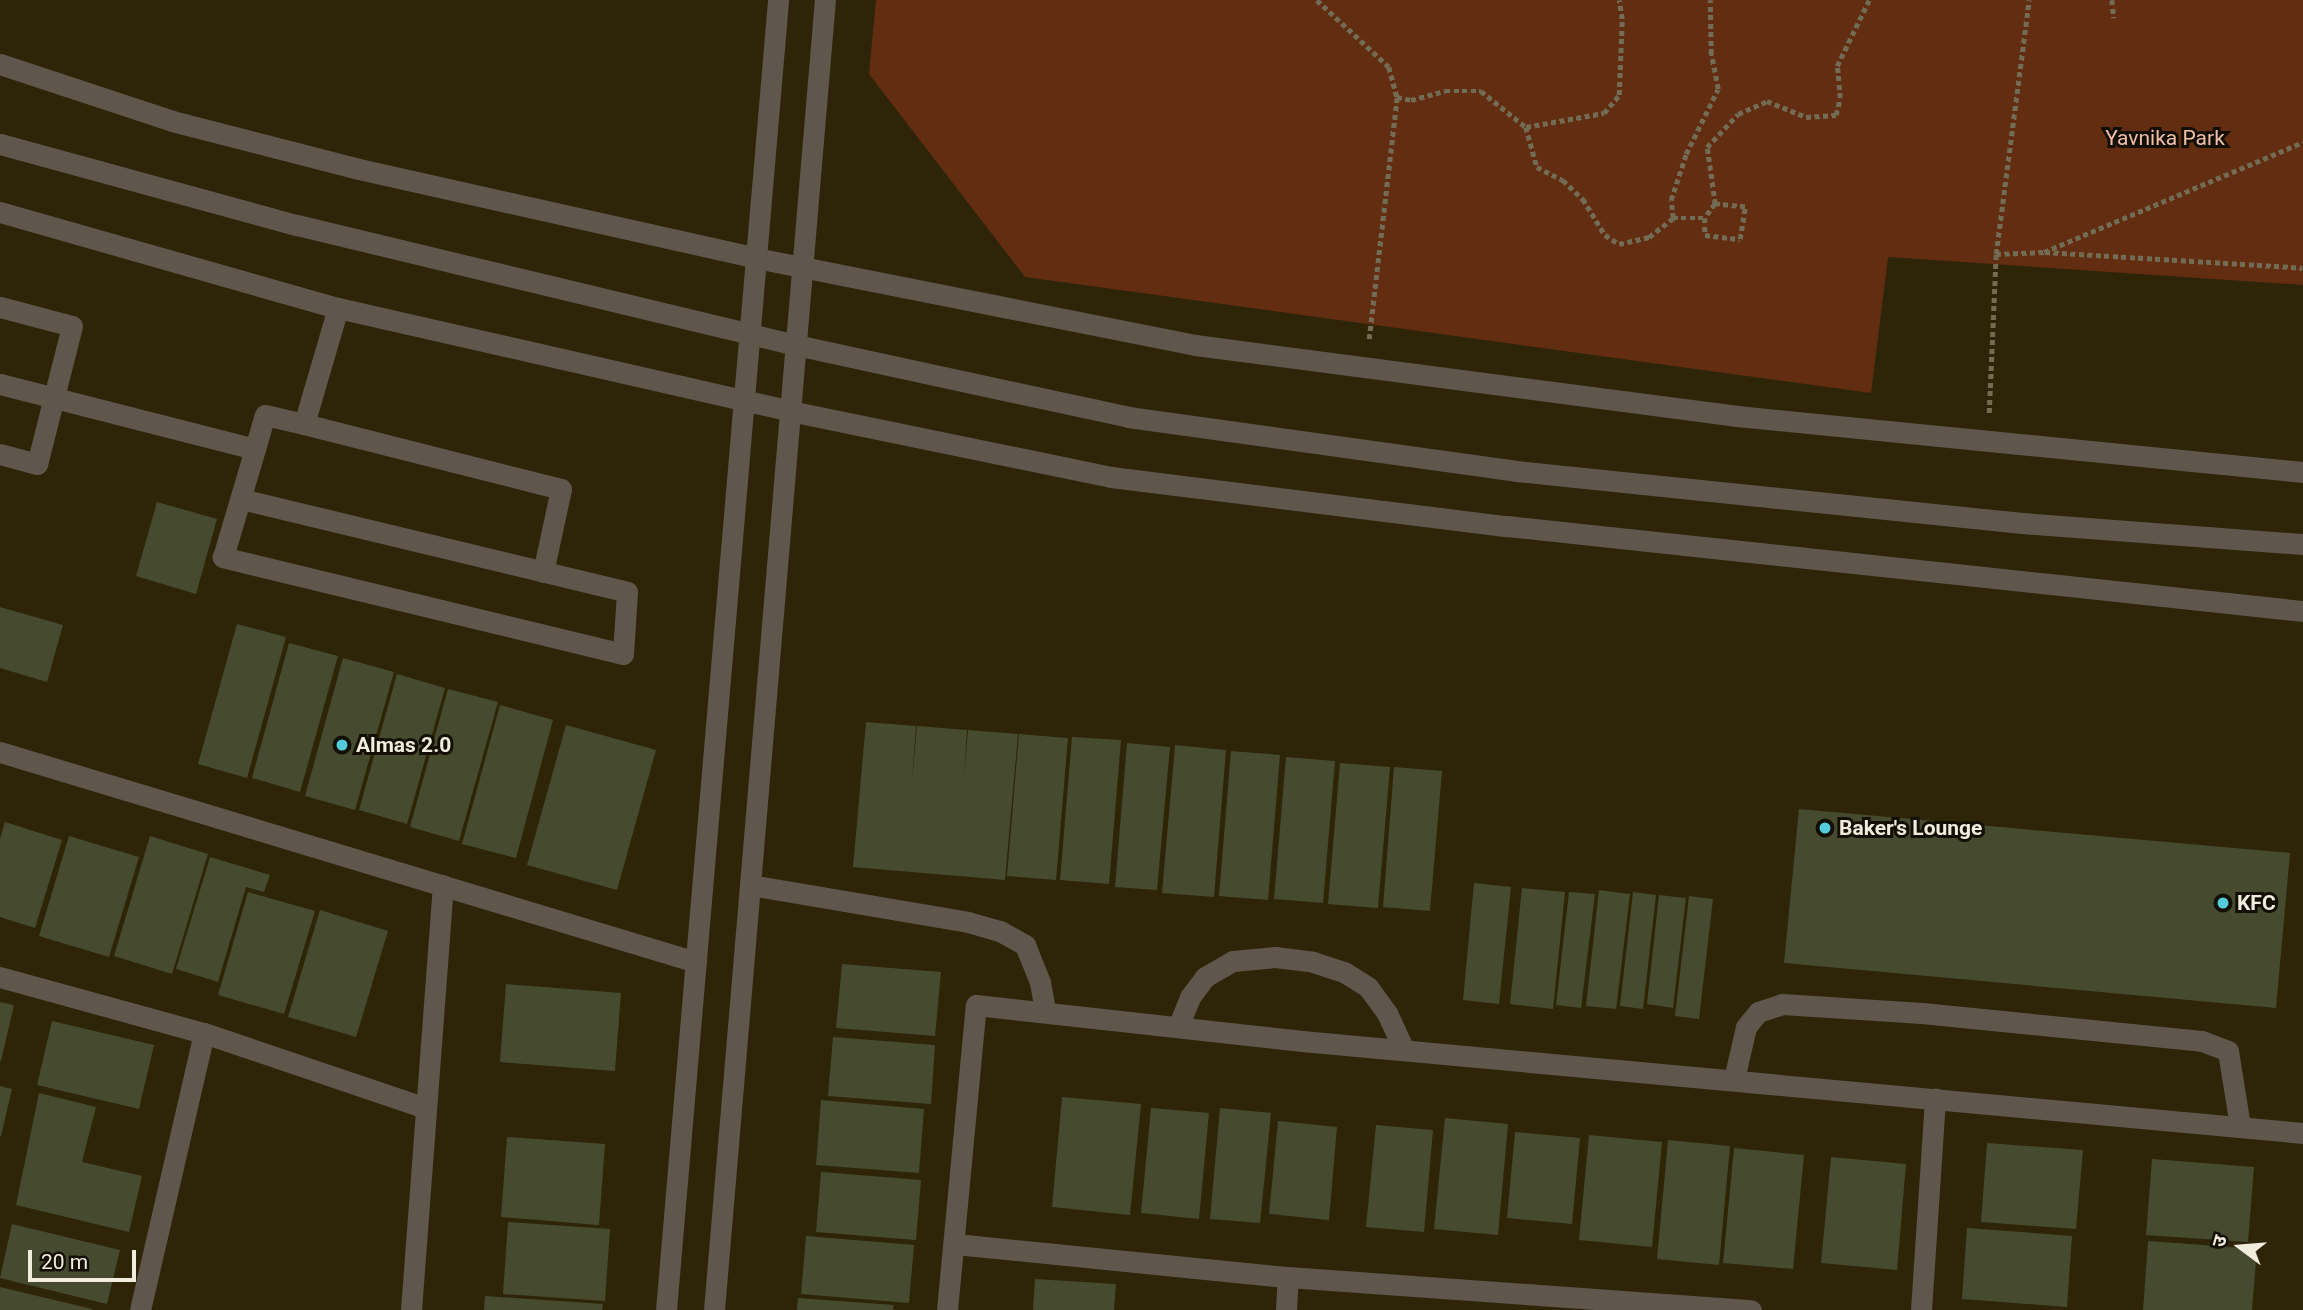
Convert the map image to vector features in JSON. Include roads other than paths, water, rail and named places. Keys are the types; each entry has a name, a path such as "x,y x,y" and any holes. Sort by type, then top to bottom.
{"street":[{"path":"666,1310 778,0"},
{"path":"714,1310 825,0"},
{"path":"0,64 172,121 359,169 756,258 1195,345 1737,416 2303,472"},
{"path":"0,144 298,225 796,345 1128,418 1516,471 2022,523 2303,544"},
{"path":"0,212 338,308 790,411 1111,477 1521,528 2303,611"},
{"path":"0,307 72,327 37,464 0,454"},
{"path":"304,424 338,308"},
{"path":"0,384 255,449"},
{"path":"241,499 627,592 623,654 223,557 265,415 561,489 544,572"},
{"path":"0,752 696,962"},
{"path":"411,1310 443,885"},
{"path":"750,885 968,922 1000,931 1025,945 1040,982 1045,1011"},
{"path":"1178,1027 1190,997 1205,977 1233,961 1301,960 1344,972 1368,987 1387,1013 1404,1050"},
{"path":"0,977 204,1032 426,1108"},
{"path":"1734,1079 1746,1027 1758,1012 1782,1004 1922,1013 2202,1041 2228,1051 2240,1126"},
{"path":"947,1310 976,1005 1404,1050 2303,1133"},
{"path":"140,1310 204,1032"},
{"path":"1921,1310 1935,1098"},
{"path":"955,1244 1288,1278 1751,1310"},
{"path":"1286,1310 1288,1278"}],"place":[{"name":"Almas 2.0","path":"342,745"},
{"name":"Baker's Lounge","path":"1825,828"},
{"name":"KFC","path":"2223,903"}],"park label":[{"name":"Yavnika Park","path":"2165,138"}]}
